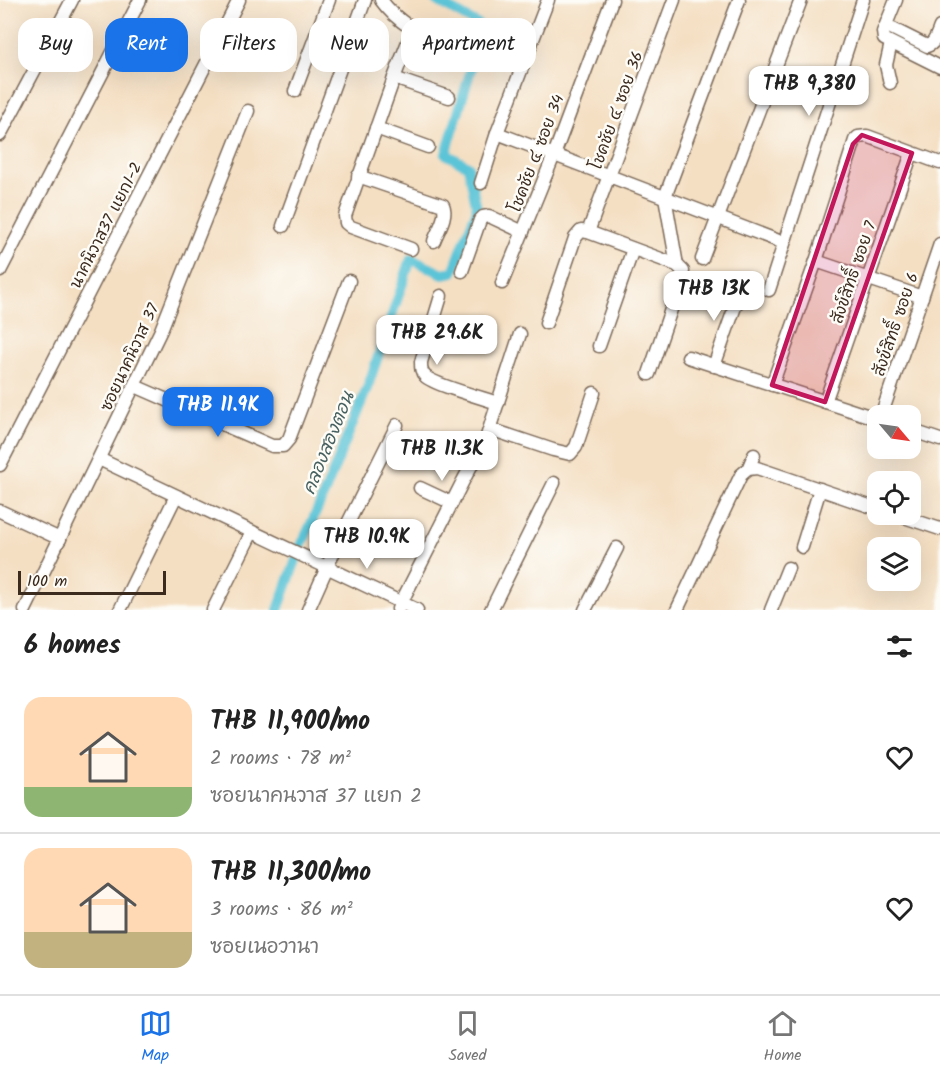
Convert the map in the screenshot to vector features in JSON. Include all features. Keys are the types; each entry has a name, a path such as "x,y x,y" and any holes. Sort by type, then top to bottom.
{"street":[{"path":"0,135 72,0"},
{"path":"0,271 140,0"},
{"name":"นาคนิวาส37 แยก1-2","path":"0,465 239,0"},
{"path":"295,91 329,0"},
{"path":"284,226 365,0"},
{"path":"381,0 401,20"},
{"path":"481,183 548,0"},
{"name":"โชคชัย ๔ ซอย 34","path":"502,283 554,155 612,0"},
{"name":"โชคชัย ๔ ซอย 36","path":"588,232 674,0"},
{"path":"677,265 665,197 739,0"},
{"path":"702,259 801,0"},
{"path":"769,290 863,0"},
{"path":"896,0 883,32 888,41 940,68"},
{"path":"893,29 927,46 931,45 940,27"},
{"path":"888,41 886,65 890,83"},
{"path":"401,60 345,216 346,223 351,227 411,249"},
{"path":"394,78 449,97"},
{"name":"ซอยนาคนิวาส 37","path":"26,610 161,330 248,111"},
{"path":"376,128 428,147"},
{"path":"498,133 784,243"},
{"path":"772,386 858,136 862,135 940,164"},
{"name":"สังข์สิทธิ์ ซอย 7","path":"825,402 912,153"},
{"path":"358,176 442,205 445,210 444,216 434,241"},
{"path":"462,271 483,217 489,216 523,232"},
{"path":"546,323 575,238 581,231 677,265 683,271 682,277 649,374"},
{"name":"สังข์สิทธิ์ ซอย 6","path":"885,405 940,244"},
{"path":"599,346 633,249"},
{"path":"816,261 922,297"},
{"path":"135,386 272,446 283,446 289,439 349,281"},
{"path":"714,366 742,287"},
{"path":"441,296 421,362 423,374 442,384 498,403"},
{"path":"399,606 489,433 520,334"},
{"path":"688,357 867,415"},
{"path":"489,433 570,454 576,447 594,393"},
{"path":"308,610 397,424"},
{"path":"921,434 940,440"},
{"path":"677,610 741,475 748,469 754,455"},
{"path":"99,459 327,567 399,606 417,610"},
{"path":"748,469 757,468 867,505"},
{"path":"491,610 554,483"},
{"path":"420,488 452,503"},
{"path":"802,548 820,489"},
{"path":"120,610 176,496"},
{"path":"0,511 60,539"},
{"path":"921,523 940,529"},
{"path":"213,610 252,532"},
{"path":"585,610 617,548"},
{"path":"771,610 788,568"}],"highlighted area":[{"path":"862,135 912,153 825,402 772,385 853,144"}],"waterway":[{"name":"คลองสองตอน","path":"278,610 301,546 368,386 411,259 443,274 453,272 477,209 468,166 446,154 477,49 479,25 435,0"}]}
